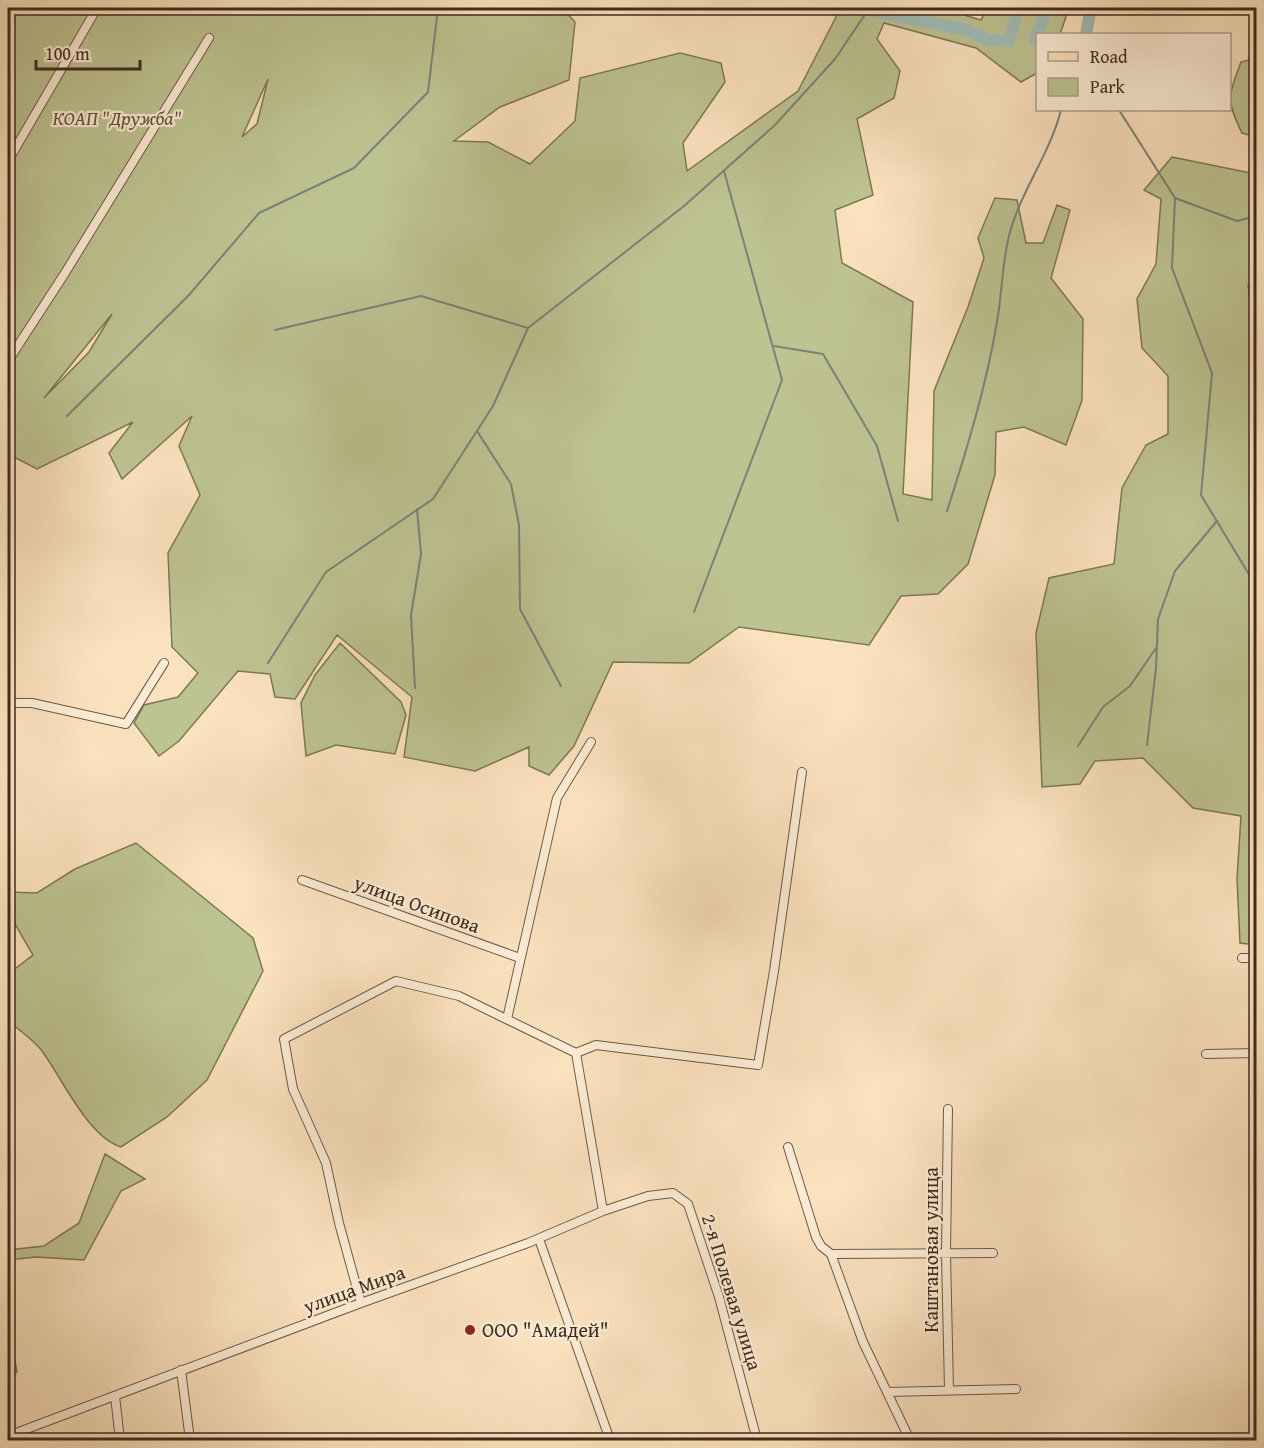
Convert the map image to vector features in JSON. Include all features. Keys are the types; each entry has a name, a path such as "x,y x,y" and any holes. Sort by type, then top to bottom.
{"main road":[{"path":"8,1434 9,1440"}],"street":[{"path":"8,161 97,8"},
{"path":"8,361 65,273 208,38"},
{"path":"8,703 32,703 126,724 164,663"},
{"path":"507,1019 557,798 591,742"},
{"path":"576,1053 596,1045 758,1065 774,971 802,772"},
{"name":"улица Осипова","path":"302,880 520,958"},
{"path":"1242,958 1257,958"},
{"path":"361,1303 339,1223 326,1163 293,1089 284,1039 396,981 459,996 576,1053 581,1069 603,1211"},
{"path":"1206,1053 1257,1053"},
{"name":"Каштановая улица","path":"948,1109 946,1254 949,1390"},
{"path":"788,1146 816,1237 820,1246 831,1254 864,1342 910,1440"},
{"name":"2-я Полевая улица","path":"539,1239 603,1211 648,1196 673,1193 688,1204 719,1297 757,1440"},
{"path":"539,1239 610,1440"},
{"name":"улица Мира","path":"8,1434 539,1239"},
{"path":"831,1254 993,1253"},
{"path":"180,1370 190,1440"},
{"path":"888,1392 1016,1389"},
{"path":"115,1396 120,1440"}],"green space":[{"name":"КОАП \"Дружба\"","path":"8,8 562,8 575,22 569,80 500,107 454,141 488,142 530,164 575,121 580,78 680,53 721,63 725,82 683,143 687,171 798,91 836,17 835,8 941,8 981,20 987,8 1062,8 1066,17 1060,33 1036,33 1036,74 1021,82 976,48 884,23 877,39 900,71 894,98 857,119 873,195 835,210 842,263 913,302 903,494 932,500 934,391 968,307 984,258 978,238 995,198 1017,200 1026,243 1043,243 1057,205 1070,210 1051,278 1083,319 1082,400 1066,445 1024,427 996,432 995,475 968,564 938,594 901,596 869,645 739,627 689,663 613,662 574,746 549,775 529,766 529,747 475,771 404,757 412,697 337,635 295,699 275,697 270,674 238,671 179,741 159,756 134,723 144,705 178,697 198,673 172,647 168,553 200,495 179,446 192,416 122,479 109,453 133,422 37,469 8,454","holes":["268,79 257,124 242,137","112,314 89,352 44,398"]},
{"path":"1256,58 1256,137 1242,133 1233,113 1231,91 1241,62"},
{"path":"1172,157 1256,174 1256,281 1248,285 1256,342 1256,945 1240,943 1237,879 1241,816 1193,808 1143,758 1095,761 1080,784 1042,787 1036,633 1049,578 1114,564 1122,488 1146,445 1168,434 1168,376 1142,348 1137,299 1156,264 1161,199 1144,190"},
{"path":"340,643 401,702 406,715 395,754 336,745 306,756 301,703 315,675"},
{"path":"136,843 253,938 263,971 207,1080 167,1117 121,1147 98,1132 77,1105 42,1051 8,1020 8,974 33,955 8,912 8,892 37,893 75,869"},
{"path":"105,1154 145,1179 121,1191 84,1260 36,1257 8,1260 8,1250 44,1246 79,1223"},
{"path":"8,1326 17,1372 8,1378"}],"waterway":[{"path":"67,416 189,295 259,213 354,168 428,92 438,8"},
{"path":"866,8 967,30 989,40 1009,41 1018,8"},
{"path":"1037,33 1046,10 1044,8"},
{"path":"1086,33 1091,8"},
{"path":"268,663 326,572 433,499 493,406 528,328 684,206 775,125 835,59 868,10"},
{"path":"1036,36 1036,40"},
{"path":"947,511 982,394 997,322 1009,236 1020,204 1050,142 1061,111"},
{"path":"1120,111 1175,198 1172,268 1212,373 1201,495 1256,586"},
{"path":"694,612 782,380 724,171"},
{"path":"1175,198 1237,221 1256,216"},
{"path":"275,330 421,296 528,328"},
{"path":"774,346 823,354 877,446 898,521"},
{"path":"477,431 511,484 519,525 520,609 561,686"},
{"path":"415,688 411,615 421,554 417,509"},
{"path":"1147,745 1156,668 1158,619 1175,571 1217,521"},
{"path":"1078,746 1103,707 1130,686 1156,648"}],"place":[{"name":"ООО \"Амадей\"","path":"470,1330"}]}
